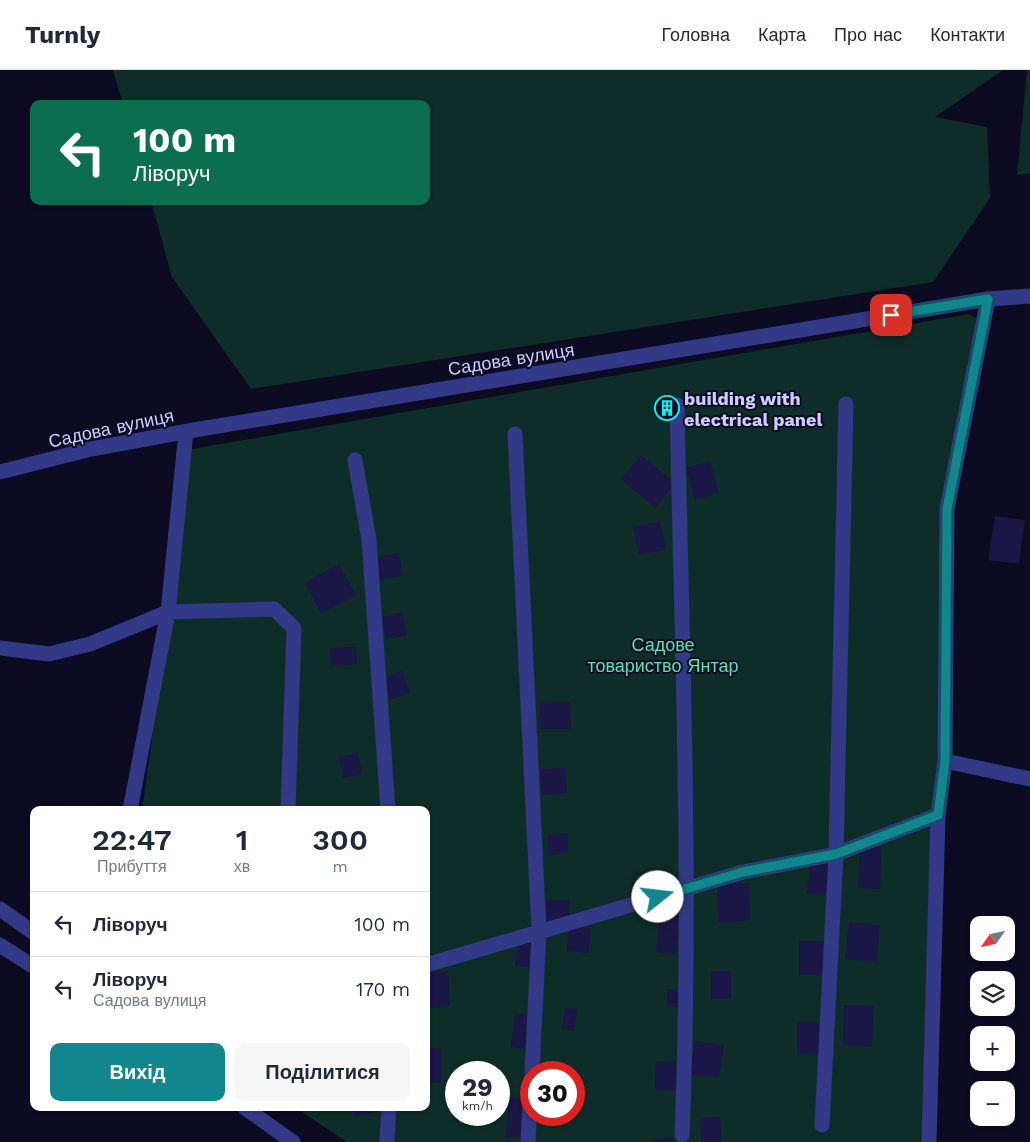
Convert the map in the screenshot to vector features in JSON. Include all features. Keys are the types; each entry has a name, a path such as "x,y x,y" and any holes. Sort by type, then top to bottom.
{"street":[{"name":"Садова вулиця","path":"0,472 91,449 186,432 988,299 1030,296"},
{"path":"929,1142 938,815 945,761 947,509 988,299"},
{"path":"822,1125 836,854 846,404"},
{"path":"677,405 687,888 685,1066 682,1135"},
{"path":"131,806 168,612 186,432"},
{"path":"515,434 539,932 533,1061"},
{"path":"355,460 369,540 388,806"},
{"path":"0,648 49,654 90,644 168,612 274,609 294,628 288,806"},
{"path":"945,761 1030,779"},
{"path":"430,964 743,872 836,854 938,815"},
{"path":"0,909 30,929"},
{"path":"0,945 30,964"},
{"path":"387,1139 389,1111"},
{"path":"260,1112 293,1142"},
{"path":"528,1142 529,1126"}],"green space":[{"path":"113,70 1003,70 935,117 987,127 990,198 933,282 251,389 172,277 152,205 430,205 430,100 122,100"},
{"path":"1027,70 1030,70 1030,173 1017,175"},
{"name":"Садове товариство Янтар","path":"969,314 983,322 947,509 929,1142 347,1142 300,1111 430,1111 430,806 143,806 192,449"}],"building":[{"name":"building with electrical panel","path":"673,401 673,412 661,414 661,403"},
{"path":"641,455 675,483 655,508 621,479"},
{"path":"710,461 719,493 695,500 686,468"},
{"path":"995,516 1025,520 1019,564 988,560"},
{"path":"660,521 666,550 639,555 633,527"},
{"path":"399,553 403,576 380,580 376,557"},
{"path":"339,564 356,595 321,613 305,583"},
{"path":"402,612 407,635 386,640 381,617"},
{"path":"356,647 357,664 331,666 330,648"},
{"path":"402,671 410,692 390,700 382,678"},
{"path":"570,702 571,729 540,729 540,703"},
{"path":"358,753 362,774 343,778 339,757"},
{"path":"565,768 567,793 542,795 540,769"},
{"path":"568,833 568,852 548,856 548,834"},
{"path":"860,847 881,848 880,889 858,888"},
{"path":"810,861 832,863 829,895 807,894"},
{"path":"749,883 750,921 718,922 717,884"},
{"path":"546,900 570,900 570,922 546,922"},
{"path":"661,904 681,907 676,954 656,952"},
{"path":"849,922 880,925 877,962 845,959"},
{"path":"569,927 591,929 588,953 567,951"},
{"path":"518,939 539,941 536,968 515,966"},
{"path":"799,941 825,941 825,975 799,975"},
{"path":"448,971 450,1006 430,1008 430,972"},
{"path":"711,971 731,971 731,999 711,999"},
{"path":"667,989 681,990 680,1007 667,1006"},
{"path":"844,1005 873,1006 872,1047 843,1045"},
{"path":"565,1008 577,1009 574,1031 562,1029"},
{"path":"515,1013 533,1016 528,1049 511,1047"},
{"path":"797,1022 825,1023 824,1055 797,1054"},
{"path":"695,1041 724,1045 719,1078 689,1074"},
{"path":"430,1048 442,1048 441,1083 430,1082"},
{"path":"656,1061 676,1063 675,1091 655,1089"},
{"path":"510,1097 520,1098 520,1126 527,1126 526,1138 506,1137 507,1126 510,1126"},
{"path":"354,1111 375,1111 375,1113 355,1116"},
{"path":"720,1117 721,1142 701,1142 700,1118"},
{"path":"674,1138 674,1142 652,1142 652,1139"}],"place":[{"name":"building with electrical panel","path":"667,408"}],"route":[{"path":"658,897 743,872 836,854 938,815 945,761 947,509 988,299 891,315"}]}
